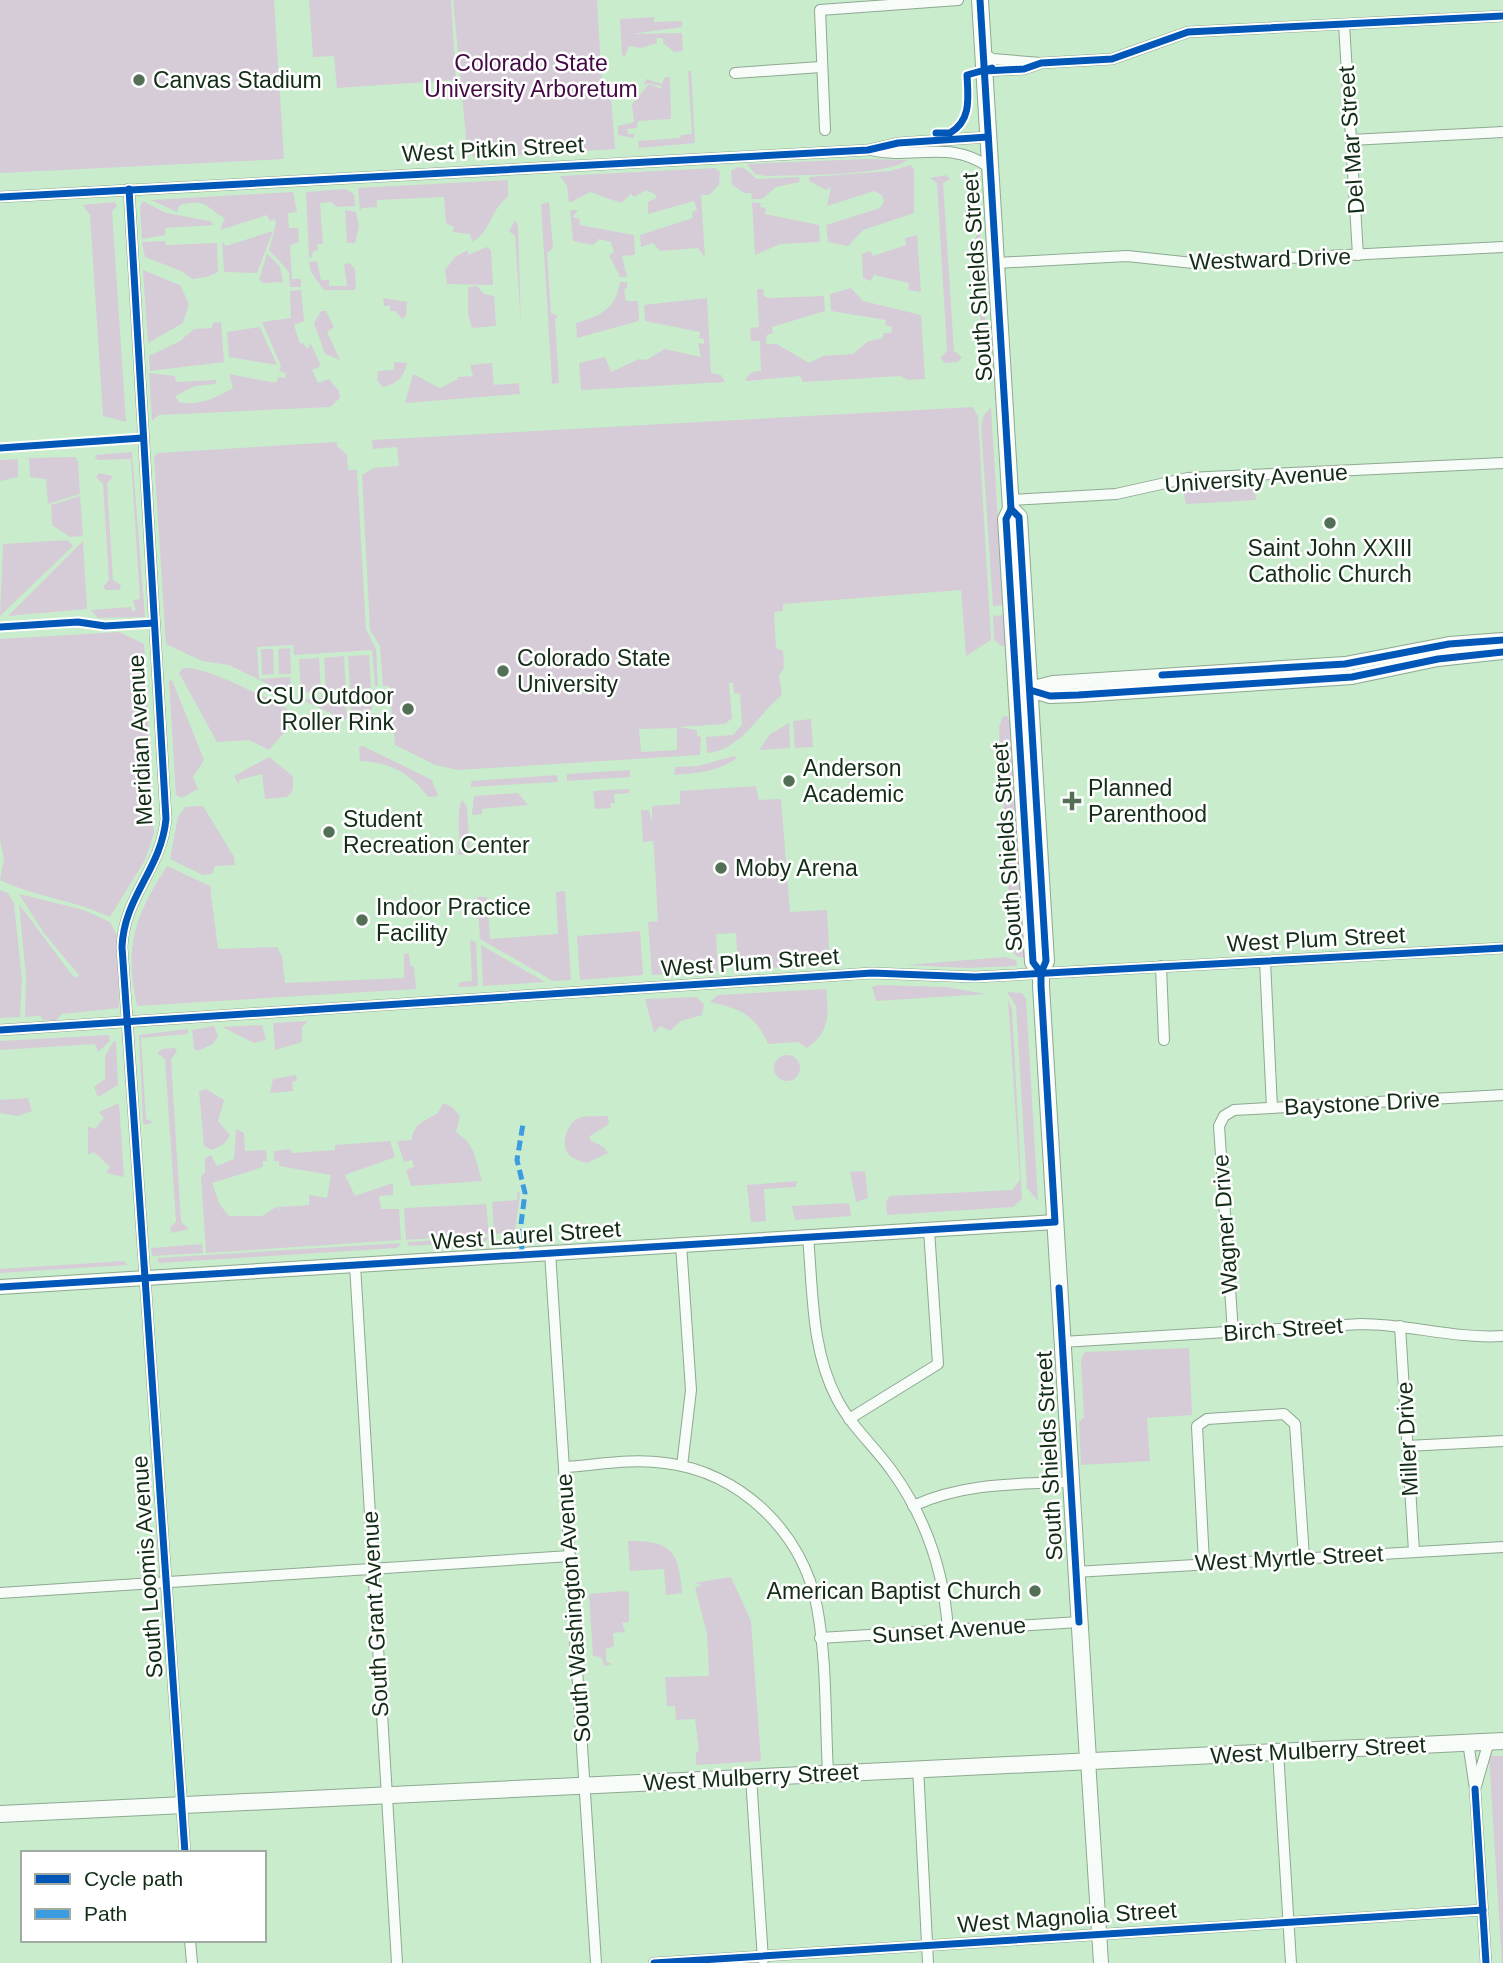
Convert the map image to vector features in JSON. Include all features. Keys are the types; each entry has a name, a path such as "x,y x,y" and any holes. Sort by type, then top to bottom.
{"main road":[{"name":"South Shields Street","path":"980,0 1011,505 1019,517 1023,690 1046,961 1041,973 1075,1572 1101,1963"},
{"path":"1023,690 1053,683 1345,664 1449,644 1503,640"},
{"path":"1023,690 1050,696 1078,695 1342,677 1438,659 1503,652"},
{"name":"West Laurel Street","path":"0,1287 1055,1222"},
{"name":"West Mulberry Street","path":"0,1814 385,1793 1496,1741"}],"street":[{"path":"825,130 820,10 958,0"},
{"path":"983,63 993,59 1041,63 1112,59 1188,32 1503,16"},
{"name":"Del Mar Street","path":"1344,24 1358,255"},
{"path":"983,63 1024,69 1041,63"},
{"path":"735,73 821,68"},
{"path":"1351,140 1503,132"},
{"name":"West Pitkin Street","path":"868,150 891,144 988,137"},
{"name":"West Pitkin Street","path":"0,197 868,150 893,153 959,152 989,167"},
{"name":"Meridian Avenue","path":"129,190 166,820 157,860 132,900 124,923 121,947 144,1278"},
{"name":"Westward Drive","path":"996,263 1127,256 1194,263 1503,247"},
{"name":"University Avenue","path":"1011,505 1116,494 1188,478 1503,463"},
{"name":"West Plum Street","path":"0,1030 872,974 975,977 1503,948"},
{"path":"1265,961 1272,1108"},
{"path":"1161,966 1164,1040"},
{"name":"Baystone Drive","path":"1224,1116 1234,1110 1503,1095"},
{"name":"Wagner Drive","path":"1224,1116 1219,1126 1233,1333"},
{"path":"849,1419 938,1364 929,1230"},
{"path":"807,1237 821,1360 837,1399 849,1419 893,1472 928,1536 938,1566 948,1630"},
{"path":"681,1244 691,1390 682,1466"},
{"name":"South Washington Avenue","path":"550,1252 596,1963"},
{"name":"South Grant Avenue","path":"355,1265 397,1963"},
{"name":"South Loomis Avenue","path":"144,1278 168,1583 185,1851"},
{"name":"Birch Street","path":"1062,1342 1361,1324 1400,1326 1465,1338 1503,1336"},
{"name":"Miller Drive","path":"1400,1326 1414,1551"},
{"path":"1204,1563 1197,1426 1207,1419 1284,1414 1294,1421 1304,1557"},
{"path":"1407,1446 1503,1441"},
{"path":"564,1466 642,1462 682,1466 732,1485 750,1497 784,1532 811,1585 820,1638 828,1773"},
{"path":"913,1506 939,1494 968,1487 1070,1482"},
{"name":"West Myrtle Street","path":"1075,1572 1503,1547"},
{"path":"0,1593 569,1556"},
{"name":"Sunset Avenue","path":"820,1638 1079,1622"},
{"path":"1475,1788 1496,1741"},
{"path":"1468,1742 1475,1788 1486,1963"},
{"path":"1278,1751 1291,1963"},
{"path":"918,1767 928,1963"},
{"path":"751,1777 763,1960"},
{"name":"West Magnolia Street","path":"654,1963 763,1960 926,1946 1483,1910"},
{"path":"190,1942 192,1963"}],"green space":[{"name":"Canvas Stadium","path":"0,0 274,0 284,159 0,173"},
{"path":"309,0 451,0 456,80 337,88 334,56 313,57"},
{"name":"Colorado State University Arboretum","path":"453,0 597,0 602,85 611,97 615,149 475,158 467,147"},
{"path":"654,17 654,22 682,21 682,27 632,34 682,33 683,51 674,52 663,43 663,38 656,38 657,43 641,48 629,46 625,56 622,55 620,19"},
{"path":"688,71 691,71 695,143 639,148 638,141 680,138 681,135 692,134"},
{"path":"665,77 670,77 671,119 638,121 637,128 627,129 628,134 634,134 634,138 618,135 618,126 634,122 632,104 649,84 662,89 661,86 648,83 644,86 646,79 662,84"},
{"path":"907,160 882,169 862,172 766,176 755,174 747,164"},
{"path":"911,165 914,170 914,213 863,230 848,246 828,242 826,225 880,208 884,202 882,195 874,191 827,206 831,187 826,190 809,181 809,177 890,171"},
{"path":"738,167 744,168 757,179 799,177 800,182 776,187 762,199 752,199 751,193 744,193 732,185 731,171"},
{"path":"715,168 720,172 719,185 709,195 701,195 705,258 698,248 660,251 653,243 641,247 640,235 693,218 692,212 697,210 694,201 648,214 648,202 656,198 656,195 646,190 634,197 631,194 621,203 590,192 569,203 567,186 560,176"},
{"path":"976,171 989,378 984,373 981,360 980,281 975,248 977,224 970,177"},
{"path":"946,175 950,179 943,183 954,351 962,357 958,362 945,363 940,358 947,351 937,183 930,178"},
{"path":"508,180 508,197 502,202 484,232 472,242 470,234 453,232 454,227 446,223 444,197 377,200 377,207 362,208 360,211 358,188"},
{"path":"345,189 354,194 355,206 337,207 331,202 320,203 323,244 317,244 318,250 313,251 312,257 309,258 306,192"},
{"path":"293,192 297,212 288,213 289,228 298,228 299,242 290,245 292,279 301,279 301,287 290,287 289,272 269,250 276,223 274,219 270,221 267,215 220,230 225,218 202,203 180,205 177,212 151,200"},
{"path":"143,201 166,213 210,221 214,225 165,228 165,235 142,239 140,206"},
{"path":"114,202 117,206 112,211 126,422 103,416 90,215 83,205"},
{"path":"549,202 553,248 547,253 551,313 558,316 555,320 559,383 552,384 541,204"},
{"path":"752,202 761,203 760,207 766,208 765,214 819,225 820,242 780,244 755,255"},
{"path":"345,210 356,212 359,227 355,243 347,243"},
{"path":"570,210 578,210 573,217 580,219 579,225 634,235 635,255 622,256 627,277 620,277 609,255 614,252 611,242 599,239 593,245 573,241"},
{"path":"515,221 518,225 521,325 515,236 509,231"},
{"path":"273,231 257,273 224,272 222,242 226,246"},
{"path":"917,235 921,292 908,290 909,283 874,275 871,281 863,278 862,254 870,251 873,256 906,245 905,238"},
{"path":"165,241 166,245 217,243 218,272 192,279 181,271 145,257 142,242"},
{"path":"487,247 491,250 493,285 447,284 445,270 455,257 468,250 468,255"},
{"path":"267,253 280,267 283,282 263,283 259,280"},
{"path":"317,261 321,280 329,280 329,286 347,286 344,264 350,263 355,269 354,290 324,290 311,272 309,262"},
{"path":"143,270 180,285 189,304 183,323 148,343"},
{"path":"620,282 627,282 627,288 624,289 626,301 638,301 639,321 577,338 576,323 599,314 611,305"},
{"path":"477,286 484,294 494,296 496,326 472,328 468,314 468,287"},
{"path":"851,288 863,301 921,315 925,379 908,380 900,376 803,382 800,376 747,381 745,379 752,372 761,371 760,341 751,341 750,328 759,327 757,289 763,289 764,296 768,298 824,296 825,311 772,327 773,333 767,335 766,344 777,344 809,363 823,356 853,354 867,342 882,338 884,333 891,333 892,327 885,325 886,320 831,311 830,294"},
{"path":"301,290 304,321 294,325 300,344 303,343 307,349 311,344 321,366 312,370 318,383 329,379 339,391 340,398 330,407 159,415 152,421 149,373 175,376 176,382 217,380 215,384 195,386 175,396 179,402 186,403 207,400 233,388 229,374 276,383 278,377 285,378 286,373 279,371 281,366 262,322 291,318 290,291"},
{"path":"383,298 407,302 406,316 402,319 395,311 390,311 390,306 384,306"},
{"path":"707,298 711,373 721,375 725,382 581,390 579,363 605,357 611,372 639,359 646,360 665,349 701,357 698,343 704,344 704,339 699,338 700,332 645,321 644,305"},
{"path":"321,311 326,311 334,327 327,332 340,360 325,354 314,323"},
{"path":"221,322 224,362 150,371 149,356 180,341 194,329 212,328 213,323"},
{"path":"260,327 277,365 229,357 227,332"},
{"path":"394,362 407,363 404,372 396,382 383,387 377,380 378,371 394,370"},
{"path":"492,363 494,385 519,383 520,394 405,403 413,374 440,388 458,379 457,377 473,376 470,365"},
{"path":"973,407 978,416 991,640 966,656 961,590 783,604 783,611 774,612 776,648 783,651 784,668 779,676 782,695 730,746 707,753 706,737 733,735 742,725 740,694 734,693 733,683 729,683 732,718 725,724 677,727 697,730 697,736 701,737 700,755 458,770 435,765 395,745 389,686 383,686 380,646 370,630 362,475 374,468 399,466 397,447 373,449 372,440","holes":["677,728 677,750 641,752 639,729"]},
{"path":"991,407 1003,605 993,606 981,426 984,415"},
{"path":"337,442 337,446 347,455 348,470 357,470 366,629 376,649 378,686 375,686 372,650 294,655 293,645 257,647 259,679 290,677 291,690 288,694 229,665 202,661 166,644 154,457 158,453"},
{"path":"132,452 145,617 98,618 91,610 131,607 132,611 136,610 133,600 140,599 131,459 98,460 95,457"},
{"path":"29,458 77,458 74,461 78,460 80,494 48,504 46,479 30,477"},
{"path":"18,459 18,477 0,481 0,460"},
{"path":"99,473 113,476 107,484 113,580 121,585 119,590 106,590 103,587 109,580 103,484 96,477"},
{"path":"1254,485 1256,500 1186,504 1183,489"},
{"path":"80,496 83,536 70,537 52,525 51,505"},
{"path":"68,540 73,546 0,616 3,544"},
{"path":"83,541 87,609 8,616"},
{"path":"1004,615 1006,646 1001,646 994,640 993,616"},
{"path":"119,632 144,644 154,833 145,860 110,917 0,880 4,859 0,840 0,639"},
{"path":"290,648 291,674 279,674 278,649"},
{"path":"261,649 273,649 274,674 262,675"},
{"path":"369,655 371,688 350,690 348,656"},
{"path":"344,656 346,690 326,691 324,658"},
{"path":"319,658 321,691 301,693 299,659"},
{"path":"183,668 220,677 286,708 291,716 290,726 269,750 249,740 217,742 179,673"},
{"path":"172,680 204,760 193,777 198,789 182,798 176,795 169,681"},
{"path":"371,693 372,710 351,711 350,695"},
{"path":"345,695 345,720 303,700"},
{"path":"378,714 381,717 379,726 364,727 363,730 351,722 356,716"},
{"path":"1003,716 1007,716 1010,722 1024,958 1016,956 1012,949 999,727"},
{"path":"811,719 813,747 795,748 793,721"},
{"path":"789,723 790,748 759,750 770,734"},
{"path":"363,746 432,780 438,796 428,797 414,781 398,770 360,761 359,747"},
{"path":"734,756 737,758 715,769 674,775 675,767 698,766"},
{"path":"269,757 293,776 293,790 287,797 265,799 262,774 239,780 239,785 234,776"},
{"path":"630,770 630,777 567,781 567,774"},
{"path":"557,775 558,782 470,787 472,781"},
{"name":"Moby Arena","path":"756,786 759,800 781,799 790,912 827,910 830,964 738,970 736,933 716,934 718,971 652,975 648,922 658,921 654,848 653,841 643,842 641,810 649,810 652,822 652,806 680,804 680,791"},
{"path":"629,789 629,793 614,794 615,803 610,803 611,808 595,809 593,791"},
{"path":"518,793 528,805 482,809 482,814 472,815 474,796"},
{"path":"462,800 467,807 470,854 458,855 459,813"},
{"path":"203,806 234,857 235,865 215,866 212,874 203,875 170,859 178,817 185,807"},
{"path":"167,866 210,886 218,949 277,947 282,956 285,983 404,978 404,954 409,953 410,965 414,967 416,989 137,1006 132,965 135,932 147,900"},
{"path":"0,890 8,893 14,903 22,979 20,1017 0,1018"},
{"path":"565,891 571,980 553,981 480,939 477,897 487,897 490,939 558,934 556,892"},
{"path":"19,894 84,910 110,922 118,938 119,1008 62,1014 55,1021 43,1020 40,1016 25,1017 26,977 19,904 72,975 76,978 79,975 43,932"},
{"path":"640,931 643,975 580,980 577,936"},
{"path":"470,940 476,942 478,986 458,987 460,982 472,981"},
{"path":"481,945 545,982 483,986"},
{"path":"1004,957 1016,960 1017,966 967,968 906,965"},
{"path":"872,987 945,987 986,994 876,1001"},
{"path":"826,989 828,1007 824,1029 807,1048 798,1042 768,1044 752,1019 738,1010 710,1002 718,995"},
{"path":"1007,992 1022,993 1026,999 1038,1201 1027,1188 1016,1006"},
{"path":"696,997 704,1004 702,1015 681,1021 670,1031 660,1026 654,1033 645,999"},
{"path":"1008,1000 1012,1008 1022,1199 1013,1207 887,1215 886,1201 890,1196 1012,1190 1020,1180"},
{"path":"308,1021 302,1027 302,1042 275,1050 273,1023"},
{"path":"262,1025 266,1040 254,1043 222,1027"},
{"path":"214,1026 218,1036 213,1044 198,1051 194,1049 192,1030"},
{"path":"188,1029 188,1034 141,1038 146,1119 153,1122 146,1125 143,1123 139,1035"},
{"path":"109,1035 110,1041 98,1052 95,1044 0,1050 0,1041"},
{"path":"116,1041 118,1085 98,1097 94,1087 105,1079 105,1056"},
{"path":"175,1048 177,1051 171,1059 181,1222 189,1229 172,1233 170,1227 176,1222 165,1059 157,1053 162,1049"},
{"path":"787,1055 796,1059 800,1068 796,1077 787,1081 778,1077 774,1068 778,1059"},
{"path":"296,1075 297,1081 292,1082 293,1091 270,1093 273,1079"},
{"path":"206,1089 224,1100 218,1121 230,1135 224,1144 212,1150 204,1146 199,1091"},
{"path":"28,1098 32,1111 18,1116 0,1113 0,1100"},
{"path":"119,1103 124,1177 106,1173 110,1167 94,1152 88,1155 88,1126 95,1129 104,1118 99,1112"},
{"path":"443,1103 452,1107 460,1116 456,1132 468,1142 474,1153 482,1181 411,1186 406,1170 414,1167 412,1160 404,1162 397,1141 412,1140 418,1126 438,1113"},
{"path":"608,1116 609,1124 590,1136 590,1140 604,1147 608,1153 587,1163 569,1154 565,1148 565,1138 575,1120"},
{"path":"236,1129 244,1133 245,1151 266,1150 267,1161 263,1161 263,1167 212,1183 220,1205 229,1216 262,1216 278,1206 279,1213 279,1207 309,1205 309,1195 327,1198 331,1175 279,1166 279,1161 274,1161 274,1151 291,1149 292,1153 335,1150 335,1145 390,1141 395,1157 345,1175 355,1196 393,1183 393,1195 379,1196 381,1209 399,1209 401,1240 206,1253 201,1176 205,1173 205,1158 211,1155 217,1166 234,1159"},
{"path":"865,1171 868,1198 856,1202 850,1172"},
{"path":"797,1181 796,1187 764,1189 766,1221 751,1222 747,1185"},
{"path":"517,1191 520,1193 515,1232 494,1234 492,1202 517,1200"},
{"path":"849,1203 851,1216 795,1220 792,1206"},
{"path":"486,1204 489,1234 406,1240 404,1208"},
{"path":"489,1237 485,1242 409,1246 407,1242"},
{"path":"401,1243 397,1248 159,1263 157,1258"},
{"path":"202,1244 203,1253 152,1256 151,1248"},
{"path":"124,1261 127,1265 0,1273 0,1269"},
{"path":"1189,1348 1192,1415 1147,1418 1150,1461 1081,1465 1079,1422 1084,1417 1081,1359 1085,1352"},
{"path":"628,1541 655,1543 671,1552 679,1568 682,1593 666,1595 664,1569 630,1571"},
{"path":"731,1577 751,1621 761,1761 696,1765 696,1752 699,1751 695,1719 676,1720 675,1706 667,1706 665,1677 709,1676 707,1633 695,1588 702,1585 694,1583"},
{"path":"629,1592 629,1622 622,1623 625,1632 613,1633 614,1646 606,1649 606,1661 612,1664 605,1666 601,1657 593,1656 589,1594"},
{"path":"1489,1756 1503,1756 1503,1963 1502,1963"}],"marked path":[{"path":"522,1254 521,1224 525,1193 517,1160 523,1124"}],"cycle path":[{"path":"980,0 1011,509 1006,519 1033,962 1041,973"},
{"path":"984,71 1024,69 1041,63 1112,59 1188,32 1503,16"},
{"path":"936,133 950,133 962,122 967,107 967,75 992,68"},
{"path":"0,197 868,150 898,143 988,137"},
{"path":"129,189 166,819 157,853 129,913 122,947 185,1851"},
{"path":"0,448 142,438"},
{"path":"0,1287 1055,1222 1041,986 1041,973 1046,961 1019,517 1011,509"},
{"path":"0,627 78,622 105,626 154,623"},
{"path":"1162,675 1345,664 1449,644 1503,640"},
{"path":"1030,690 1050,696 1078,695 1352,677 1438,659 1503,652"},
{"path":"0,1030 872,973 975,977 1503,948"},
{"path":"1059,1288 1079,1622"},
{"path":"1475,1789 1486,1963"},
{"path":"654,1963 1483,1910"}],"place":[{"name":"Canvas Stadium","path":"139,80"},
{"name":"Saint John XXIII Catholic Church","path":"1330,523"},
{"name":"Colorado State University","path":"503,671"},
{"name":"CSU Outdoor Roller Rink","path":"408,709"},
{"name":"Anderson Academic","path":"789,781"},
{"name":"Planned Parenthood","path":"1072,801"},
{"name":"Student Recreation Center","path":"329,832"},
{"name":"Moby Arena","path":"721,868"},
{"name":"Indoor Practice Facility","path":"362,920"},
{"name":"American Baptist Church","path":"1035,1591"}]}
